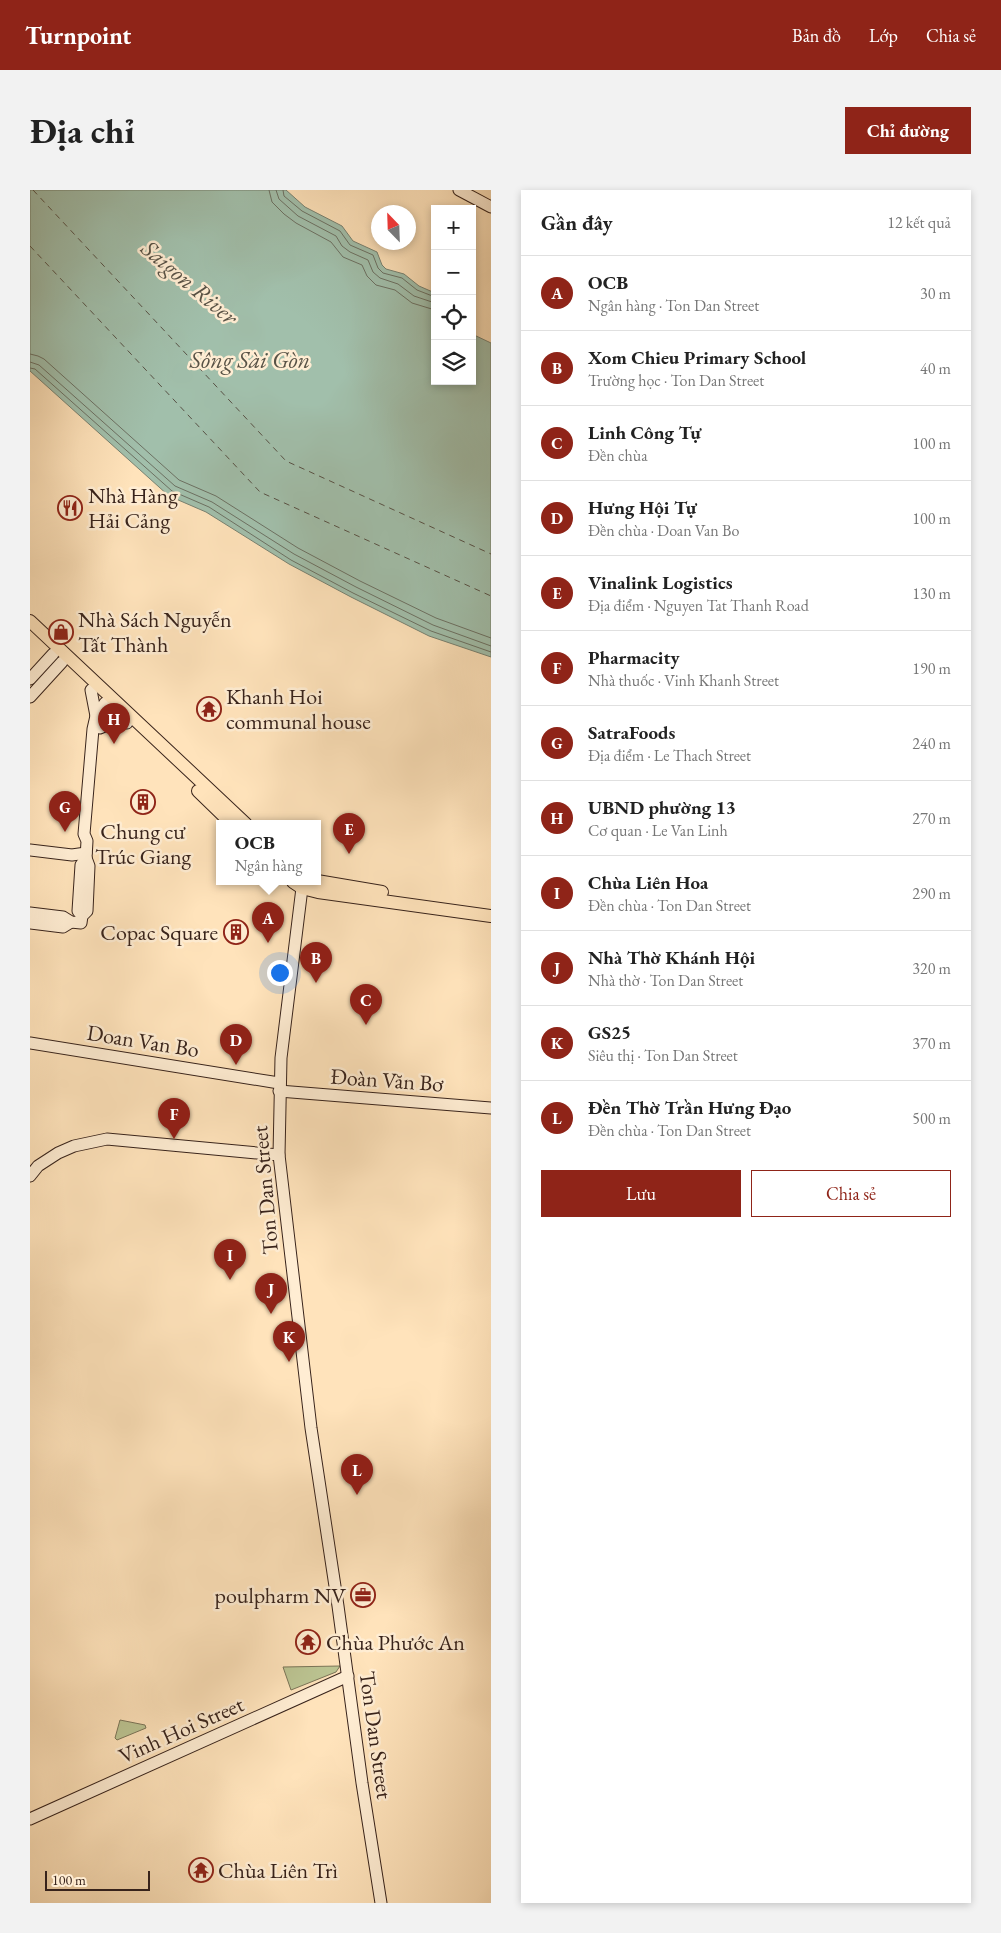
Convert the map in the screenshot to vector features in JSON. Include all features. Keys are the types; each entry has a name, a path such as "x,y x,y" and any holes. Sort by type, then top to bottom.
{"main road":[{"path":"30,621 91,690 228,820"},
{"path":"30,632 61,655 242,820"},
{"path":"321,883 490,912"},
{"path":"302,885 318,892 490,912"}],"street":[{"path":"459,190 491,207"},
{"path":"30,680 61,655"},
{"path":"30,697 61,655"},
{"path":"87,841 84,834 93,729 96,716 95,702 91,690"},
{"path":"96,716 108,706"},
{"path":"78,920 81,865 87,841 91,834 100,728 108,706"},
{"path":"100,728 112,723 127,723"},
{"path":"30,843 73,848 84,855"},
{"path":"30,850 84,855"},
{"name":"Ton Dan Street","path":"300,885 279,1087 279,1155 302,1357 362,1783 381,1903"},
{"path":"30,913 78,920"},
{"path":"30,923 63,928 78,920"},
{"name":"Doan Van Bo","path":"30,1043 279,1087"},
{"name":"Đoàn Văn Bơ","path":"279,1087 491,1108"},
{"path":"30,1176 38,1166 58,1153 78,1145 107,1139 279,1155"},
{"name":"Vinh Hoi Street","path":"30,1819 348,1676"}],"green space":[{"path":"340,1666 336,1672 291,1690 283,1667"},
{"path":"120,1720 145,1725 146,1728 117,1740 115,1738"}],"water":[{"name":"Sông Sài Gòn","path":"30,190 286,190 305,207 342,226 353,241 377,252 382,265 386,269 404,274 419,286 431,291 431,385 476,385 476,336 491,343 491,657 429,636 351,597 289,564 206,512 169,496 30,371"}],"ferry route":[{"path":"33,190 286,461 491,554"},
{"path":"30,246 260,492 491,596"}],"place":[{"name":"Nhà Hàng Hải Cảng","path":"70,508"},
{"name":"Nhà Sách Nguyễn Tất Thành","path":"61,632"},
{"name":"Khanh Hoi communal house","path":"209,709"},
{"name":"UBND phường 13","path":"114,744"},
{"name":"Chung cư Trúc Giang","path":"143,802"},
{"name":"SatraFoods","path":"65,832"},
{"name":"Vinalink Logistics","path":"349,854"},
{"name":"Copac Square","path":"236,932"},
{"name":"OCB","path":"268,943"},
{"name":"Xom Chieu Primary School","path":"316,983"},
{"name":"Linh Công Tự","path":"366,1025"},
{"name":"Hưng Hội Tự","path":"236,1065"},
{"name":"Pharmacity","path":"174,1139"},
{"name":"Chùa Liên Hoa","path":"230,1280"},
{"name":"Nhà Thờ Khánh Hội","path":"271,1314"},
{"name":"GS25","path":"289,1362"},
{"name":"Đền Thờ Trần Hưng Đạo","path":"357,1495"},
{"name":"poulpharm NV","path":"363,1595"},
{"name":"Chùa Phước An","path":"308,1642"},
{"name":"Chùa Liên Trì","path":"201,1870"}],"water label":[{"name":"Saigon River","path":"190,282"}]}
